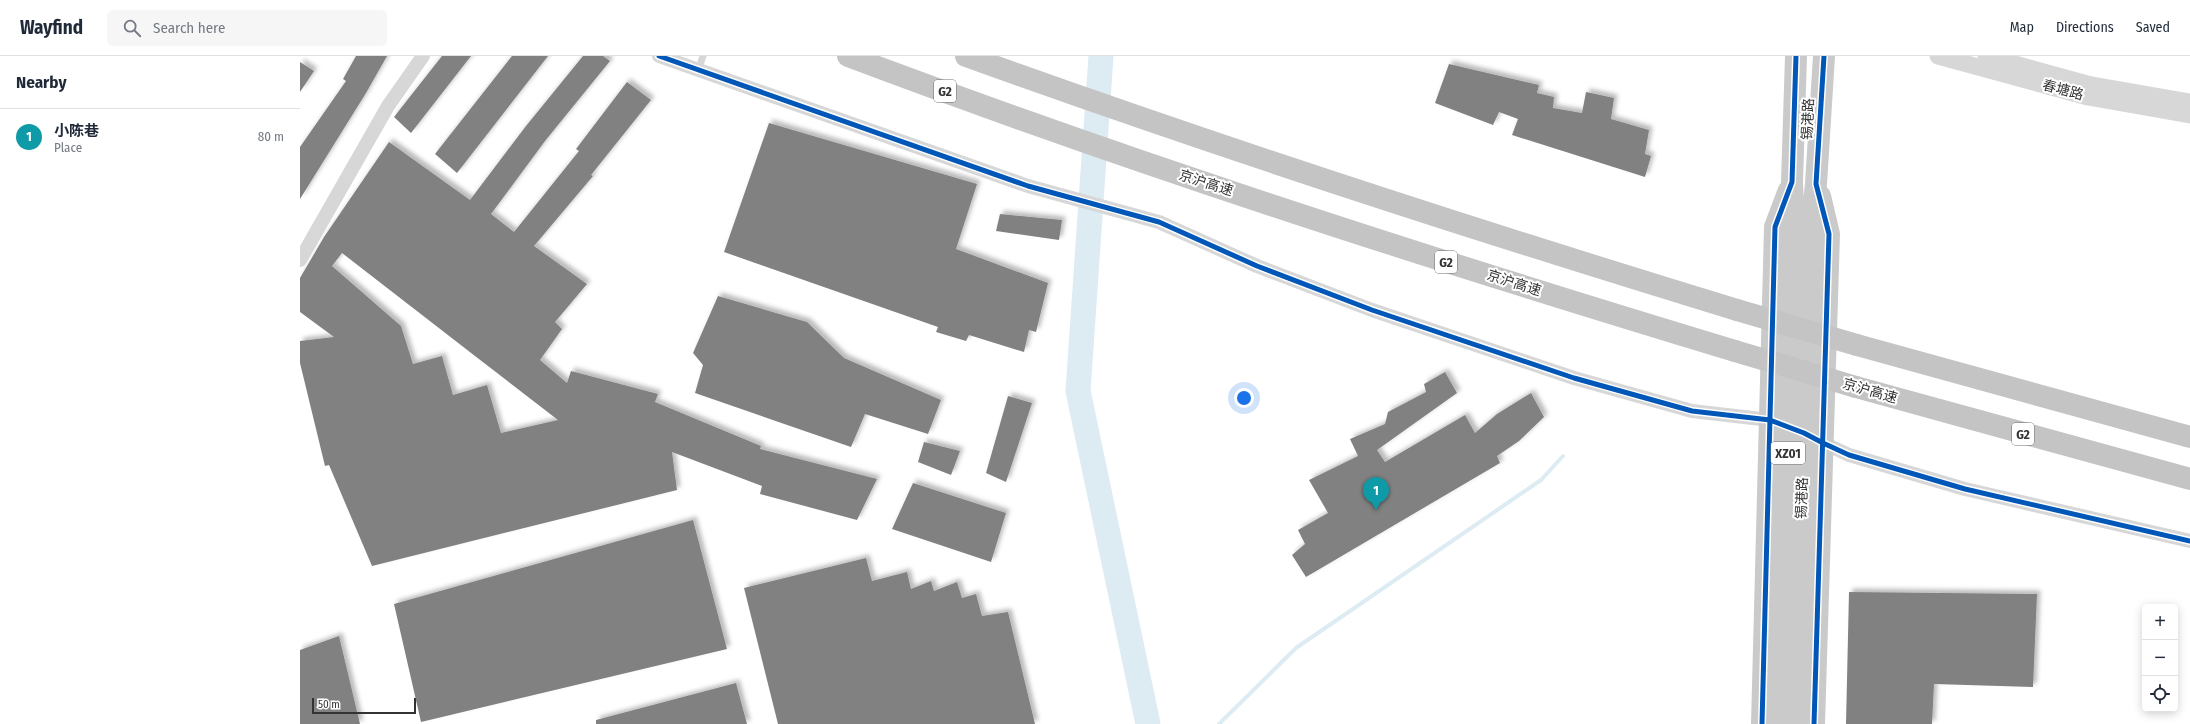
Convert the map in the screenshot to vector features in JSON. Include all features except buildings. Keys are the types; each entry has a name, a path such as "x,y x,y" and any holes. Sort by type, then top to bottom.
{"highway":[{"name":"京沪高速","path":"848,56 1159,167 1536,290 1856,387 2190,479"},
{"path":"966,56 1162,126 1360,192 1737,310 1857,345 2190,437"}],"main road":[{"name":"锡港路","path":"1796,56 1792,182 1776,227 1788,427 1796,724"},
{"name":"锡港路","path":"1780,724 1788,427 1816,184 1824,56"},
{"path":"1814,724 1829,234 1816,184"},
{"path":"1762,724 1788,427"}],"street":[{"path":"300,260 388,106 423,56"},
{"path":"660,56 701,62 1028,186 1159,222 1257,266 1372,310 1574,378 1692,411 1788,427 1849,455 1965,489 2190,541"},
{"name":"春塘路","path":"1938,56 2088,97 2190,115"},
{"name":"春塘路","path":"1986,56 2091,85 2190,102"}],"waterway":[{"path":"1101,56 1078,391 1148,724"},
{"path":"1219,724 1296,648 1541,480 1563,456"}],"cycle path":[{"path":"659,56 1028,186 1159,222 1257,266 1372,310 1574,378 1692,411 1770,420 1804,433 1849,455 1965,489 2190,541"},
{"path":"1762,724 1775,227 1792,182 1796,56"},
{"path":"1814,724 1829,234 1816,184 1824,56"}],"place":[{"name":"小陈巷","path":"1376,510"}]}
